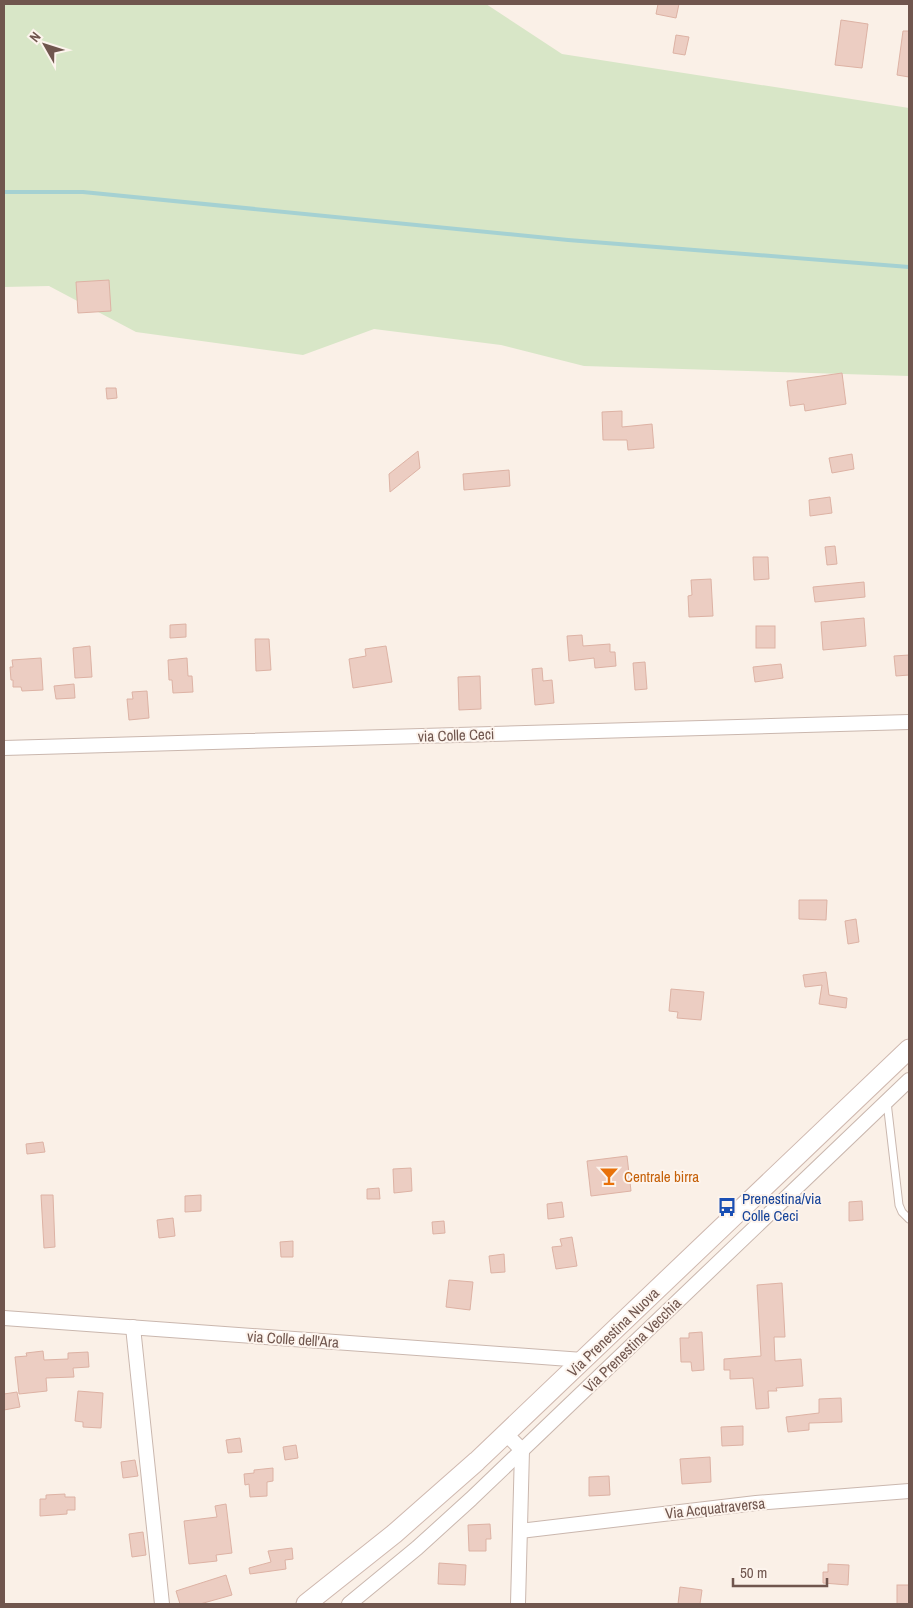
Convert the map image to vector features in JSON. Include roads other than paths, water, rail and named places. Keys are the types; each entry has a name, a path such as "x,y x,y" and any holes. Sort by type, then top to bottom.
{"main road":[{"name":"Via Prenestina Nuova","path":"306,1604 423,1509 506,1434 909,1049"}],"street":[{"name":"via Colle Ceci","path":"4,748 909,722"},
{"name":"Via Prenestina Vecchia","path":"349,1604 445,1523 909,1080"},
{"name":"via Colle dell'Ara","path":"4,1318 583,1360"},
{"path":"133,1327 162,1604"},
{"path":"506,1434 522,1450 518,1604"},
{"name":"Via Acquatraversa","path":"520,1530 756,1503 909,1491"}],"lane":[{"path":"887,1101 899,1205 902,1212 909,1219"}],"waterway":[{"path":"4,192 83,192 568,240 909,267"}],"place":[{"name":"Centrale birra","path":"609,1176"},
{"name":"Prenestina/via Colle Ceci","path":"727,1207"}]}
